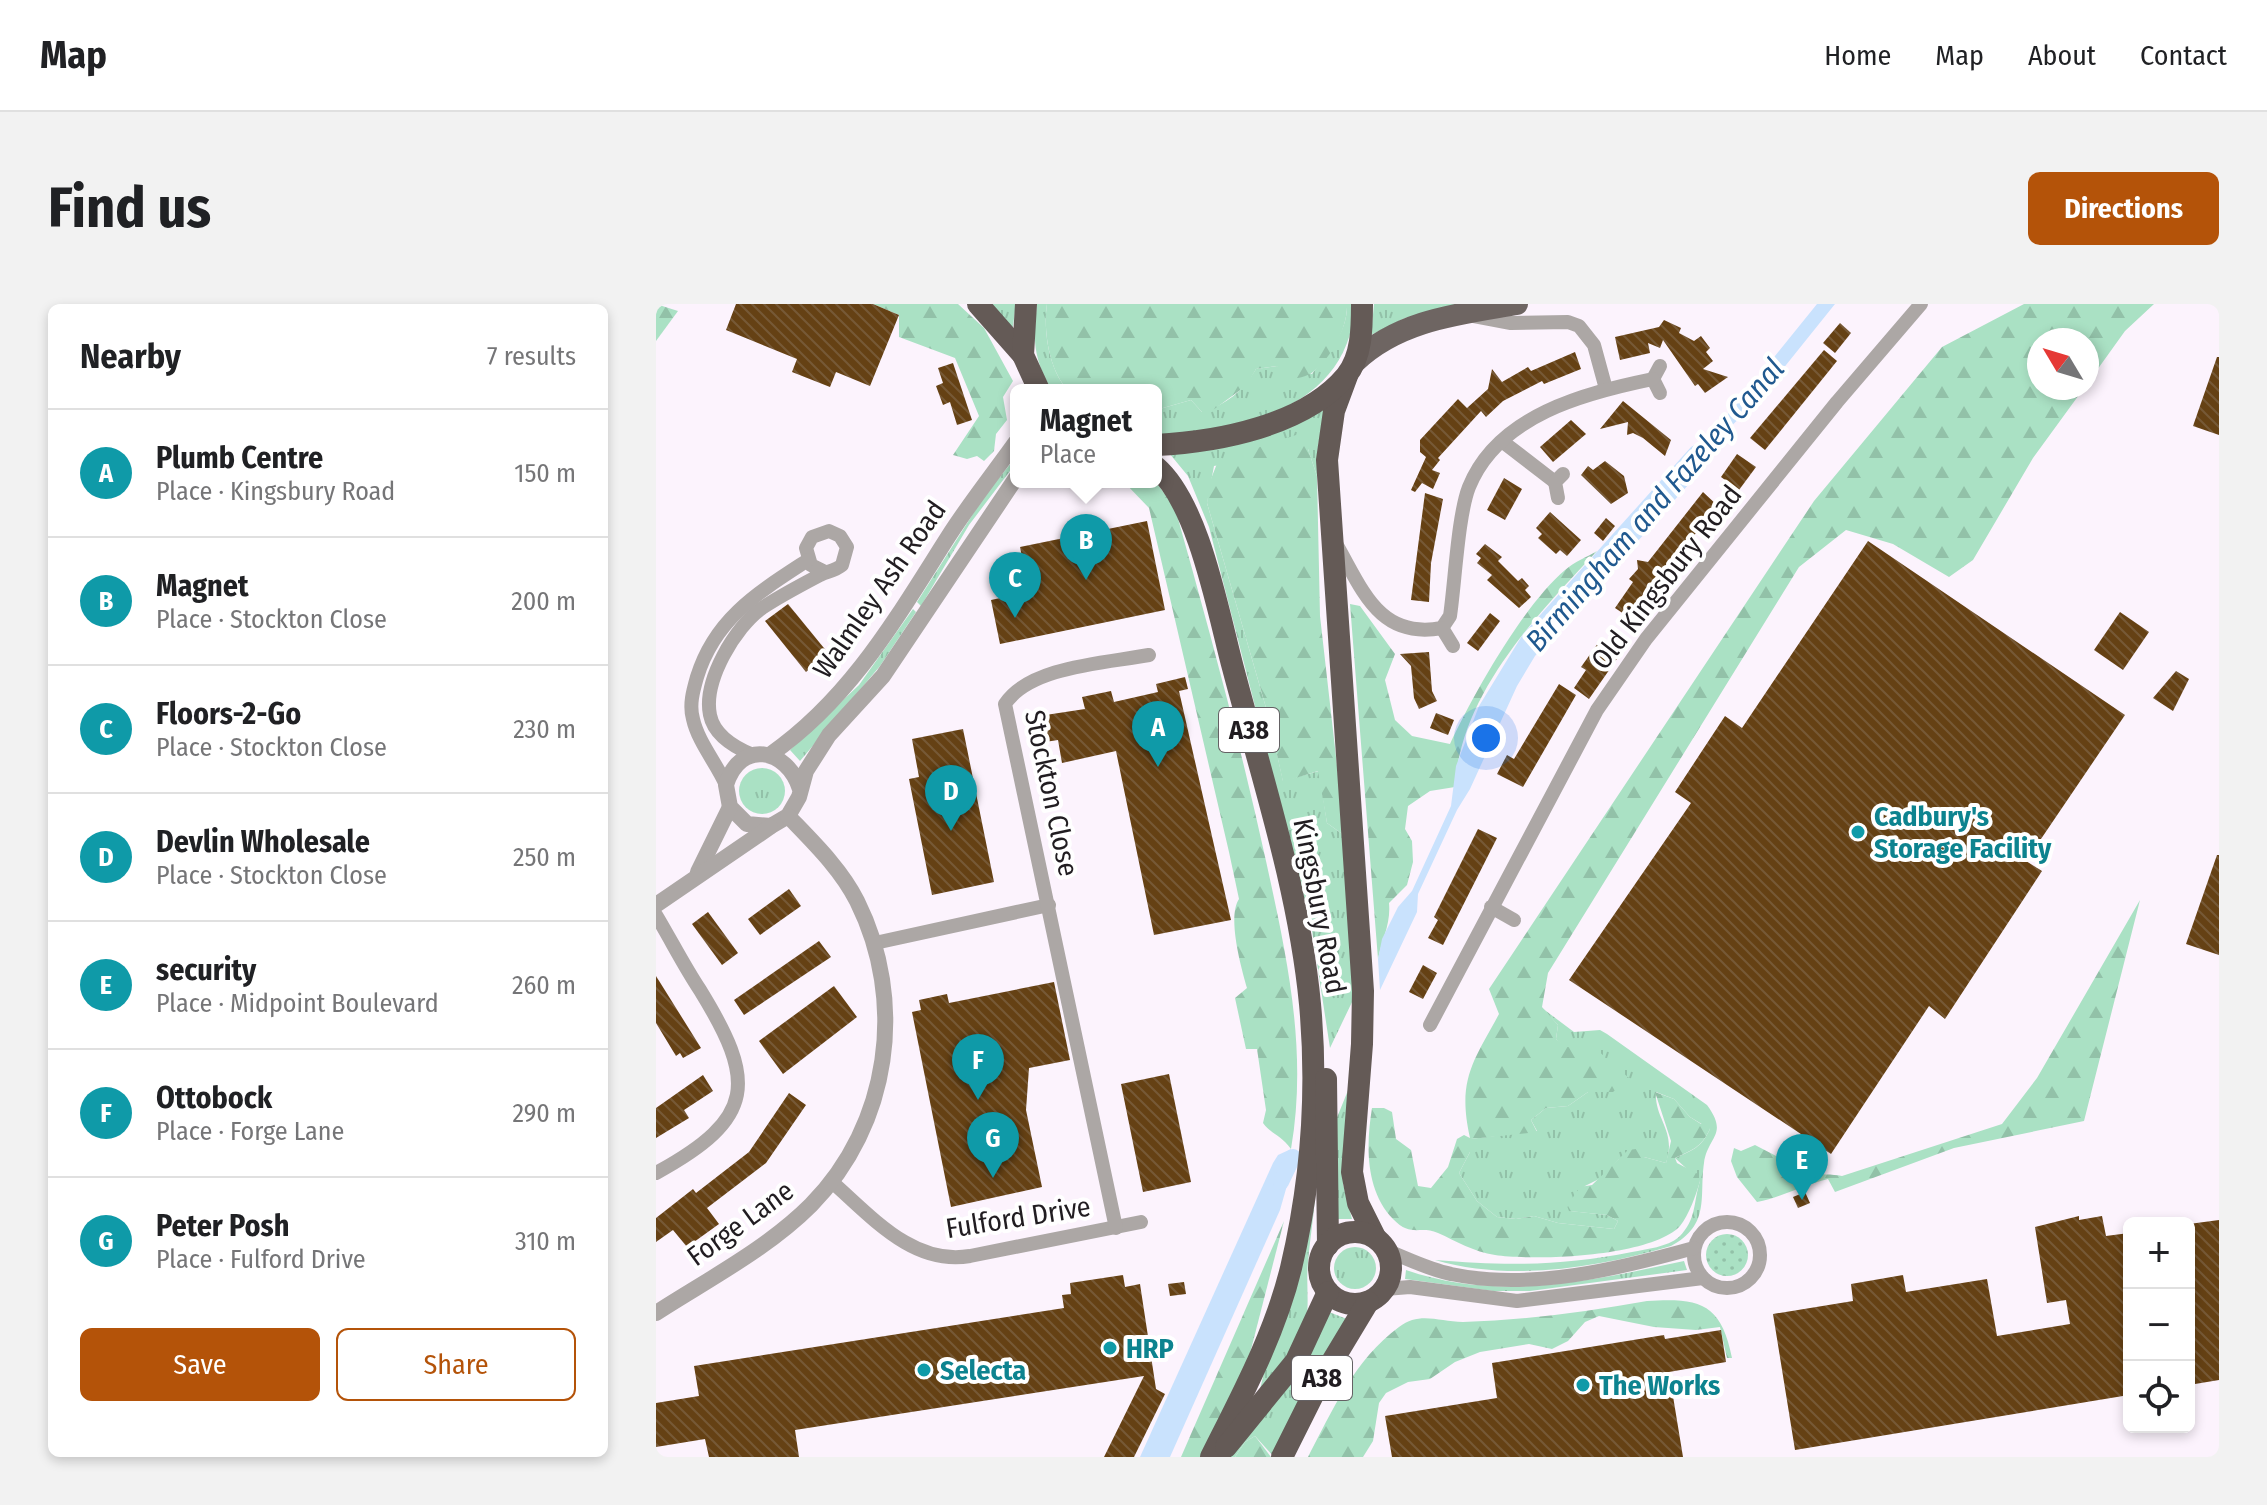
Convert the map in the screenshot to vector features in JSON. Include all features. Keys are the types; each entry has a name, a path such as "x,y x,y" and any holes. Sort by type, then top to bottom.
{"highway":[{"path":"978,304 1031,377"},
{"path":"1026,304 1031,377"},
{"name":"Kingsbury Road","path":"1362,304 1362,333 1329,433 1327,460 1363,991 1352,1172 1358,1203 1381,1244"},
{"path":"1162,445 1193,442 1264,424 1306,406 1351,369"},
{"name":"Kingsbury Road","path":"1162,473 1173,484 1186,507 1221,623 1293,899 1310,1004 1313,1086 1310,1145 1291,1270 1240,1400 1211,1457"},
{"name":"A38","path":"1218,1457 1296,1361 1328,1292 1319,1273 1328,1245 1325,1062 1310,1004"},
{"path":"1328,1245 1335,1238 1355,1232 1381,1244"},
{"name":"A38","path":"1282,1457 1318,1385 1391,1274 1381,1244"},
{"path":"1328,1292 1346,1304 1377,1296"}],"main road":[{"path":"1351,369 1372,346 1395,332 1517,304"}],"street":[{"name":"Old Kingsbury Road","path":"1430,1025 1597,710 1646,639 1921,304"},
{"path":"1464,314 1511,323 1553,320 1579,326 1594,345 1606,389"},
{"path":"1442,628 1450,616 1468,490 1480,466 1503,442 1555,406 1606,389 1658,379"},
{"path":"1503,442 1559,478 1558,498"},
{"name":"Walmley Ash Road","path":"771,754 812,721 862,669 950,534 1010,450"},
{"name":"Walmley Ash Road","path":"800,789 806,771 829,735 883,676 1010,487"},
{"path":"753,755 729,742 716,730 710,715 718,667 741,626 760,610 825,572 837,570 846,560 847,547 840,536 829,531 817,533 806,548 808,560 814,568 825,572"},
{"path":"1333,539 1377,611 1390,622 1414,631 1442,628"},
{"path":"771,826 747,824 730,807 726,785 692,717 694,686 716,634 741,605 808,560"},
{"path":"1442,628 1453,646"},
{"name":"Stockton Close","path":"1116,1228 1005,704 1021,686 1040,676 1149,655"},
{"path":"656,905 788,816 800,789 787,764 771,754 753,755 738,764 726,785"},
{"path":"695,877 730,807"},
{"name":"Forge Lane","path":"656,1313 789,1225 832,1182 864,1127 883,1064 885,999 875,943 848,885 788,816"},
{"name":"Stockton Close","path":"875,943 1049,905"},
{"path":"1491,907 1514,920"},
{"path":"656,915 730,1043 740,1079 733,1107 717,1128 656,1173"},
{"name":"Fulford Drive","path":"832,1182 903,1242 925,1255 962,1258 1141,1222"},
{"path":"1377,1296 1410,1287 1517,1301 1703,1278 1729,1288 1747,1282 1758,1266 1760,1247 1747,1228 1728,1221 1709,1227 1694,1248 1637,1264 1521,1280 1448,1274 1381,1244"},
{"path":"1694,1248 1697,1269 1703,1278"}],"green space":[{"path":"656,304 678,311 656,341"},
{"path":"873,304 958,304 984,328 1013,381 1003,397 1007,420 996,434 994,451 984,461 977,456 967,459 953,455 979,416 955,358 899,337 899,315"},
{"path":"988,304 1016,304 1012,333"},
{"path":"1037,304 1047,304 1049,350 1063,384 1048,384 1038,358 1035,339"},
{"path":"1047,304 1347,304 1338,341 1313,372 1289,380 1277,366 1256,369 1247,385 1209,413 1202,412 1191,400 1162,408 1162,384 1063,384 1052,361 1046,326"},
{"path":"1347,304 1355,304 1348,340 1334,368 1312,390 1286,407 1256,419 1223,427 1162,434 1162,408 1191,400 1202,412 1211,409 1233,396 1256,369 1277,366 1312,374 1341,333"},
{"path":"1374,304 1464,304 1405,318 1371,335"},
{"path":"2024,304 2154,304 2125,331 2099,367 2099,328 2027,328 2027,400 2075,400 2033,458 1973,560 1949,577 1893,544 1846,530 1799,567 1548,973 1542,1007 1558,1025 1556,1039 1567,1047 1596,1049 1629,1078 1613,1092 1588,1092 1568,1106 1546,1108 1531,1120 1537,1132 1471,1139 1470,1152 1459,1173 1477,1201 1497,1217 1516,1219 1534,1216 1558,1223 1614,1229 1618,1221 1607,1215 1569,1211 1567,1206 1580,1187 1592,1185 1628,1150 1636,1149 1644,1157 1666,1163 1671,1141 1655,1092 1674,1099 1690,1117 1701,1124 1707,1122 1710,1129 1699,1144 1675,1158 1677,1163 1698,1174 1700,1181 1692,1205 1680,1226 1665,1236 1619,1250 1563,1257 1513,1257 1487,1254 1432,1231 1410,1230 1399,1225 1384,1207 1372,1181 1369,1137 1372,1108 1392,1112 1396,1139 1411,1150 1418,1186 1431,1188 1448,1167 1457,1139 1464,1135 1470,1138 1465,1101 1470,1072 1499,1014 1489,989 1814,501 1942,347"},
{"path":"1327,403 1318,446 1317,476 1308,449 1214,466 1207,503 1269,718 1283,781 1319,771 1327,823 1345,836 1353,1000 1330,1048 1311,924 1209,527 1188,476 1169,453"},
{"path":"1296,435 1308,449 1317,476 1320,616 1345,836 1327,823 1318,771 1283,782 1269,718 1207,503 1209,484 1218,461"},
{"path":"1010,464 1010,471 969,525 921,606 917,602 985,495"},
{"path":"1130,488 1160,488 1175,508 1234,728 1274,897 1288,968 1296,1040 1296,1112 1291,1149 1263,1123 1266,1110 1257,1049 1246,1049 1235,998 1247,988 1236,942 1234,918 1239,899 1149,508"},
{"path":"1597,551 1527,629 1486,688 1460,753 1455,787 1430,791 1408,806 1405,829 1412,841 1413,862 1407,885 1389,903 1378,959 1350,604 1360,606 1395,654 1385,680 1395,720 1412,736 1450,744 1472,700 1516,627 1565,570"},
{"path":"913,609 916,612 880,666 800,761 790,750 859,685"},
{"path":"762,768 778,775 785,791 778,807 762,814 746,807 739,791 746,775"},
{"path":"2140,900 2084,1121 1954,1148 1835,1192 1828,1179 1757,1202 1737,1177 1731,1161 1734,1148 1741,1151 1755,1145 1780,1158 1782,1166 1789,1170 1842,1176 2002,1124 2037,1078"},
{"path":"1542,1008 1574,1032 1600,1030 1607,1034 1707,1105 1717,1129 1704,1163 1698,1219 1684,1238 1671,1246 1584,1266 1553,1270 1493,1270 1435,1260 1534,1264 1606,1257 1669,1243 1679,1237 1692,1217 1700,1181 1675,1158 1696,1148 1710,1129 1690,1117 1674,1099 1656,1092 1658,1110 1669,1142 1666,1163 1644,1157 1619,1159 1603,1177 1585,1186 1570,1211 1607,1215 1618,1221 1614,1229 1558,1223 1534,1216 1516,1219 1497,1217 1477,1201 1459,1173 1470,1152 1470,1139 1537,1131 1531,1120 1546,1108 1568,1106 1588,1092 1613,1092 1556,1039 1558,1025"},
{"path":"1353,1078 1343,1184 1352,1219 1336,1219 1336,1120"},
{"path":"1316,1164 1306,1322 1295,1347 1260,1389"},
{"path":"1284,1221 1247,1365 1202,1457 1181,1457"},
{"path":"1727,1234 1742,1240 1748,1255 1742,1270 1727,1276 1712,1270 1706,1255 1712,1240"},
{"path":"1355,1247 1370,1253 1376,1268 1370,1283 1355,1289 1340,1283 1334,1268 1340,1253"},
{"path":"1684,1261 1687,1270 1530,1291 1493,1291 1405,1279 1406,1270 1441,1280 1476,1285 1545,1285"},
{"path":"1647,1301 1681,1301 1705,1307 1721,1325 1732,1358 1727,1358 1720,1327 1696,1330 1654,1327 1599,1316 1585,1322 1568,1341 1552,1349 1529,1344 1480,1352 1455,1362 1430,1379 1408,1382 1386,1393 1379,1403 1373,1441 1363,1457 1308,1457 1357,1370 1383,1340 1407,1322 1422,1318 1463,1322 1510,1319"},
{"path":"1329,1312 1347,1319 1274,1457 1255,1436 1245,1442 1235,1457 1228,1457 1310,1355"},
{"path":"1255,1436 1271,1457 1235,1457 1245,1442"}],"water":[{"path":"1817,304 1835,304 1757,401 1712,445 1697,475 1535,656 1517,686 1418,894 1417,912 1380,990 1378,959 1382,939 1398,907 1412,891 1451,806 1456,766 1479,706 1523,634 1691,447 1711,435"},
{"path":"1291,1149 1288,1182 1280,1210 1170,1457 1140,1457 1273,1163 1278,1155"}],"building":[{"path":"736,304 873,304 899,315 870,386 836,372 830,387 792,372 797,359 726,330"},
{"path":"1664,320 1681,328 1679,333 1694,341 1701,336 1710,348 1706,352 1713,361 1703,369 1728,377 1705,393 1698,384 1695,386 1663,340 1660,348 1648,343 1650,353 1620,360 1615,337 1659,327"},
{"path":"1840,323 1851,333 1835,353 1823,343"},
{"path":"1824,350 1837,361 1765,450 1750,438"},
{"path":"1575,352 1581,369 1544,384 1542,381 1503,401 1486,417 1481,411 1438,458 1440,460 1432,470 1440,473 1433,489 1422,483 1415,492 1411,490 1426,457 1420,452 1420,440 1458,399 1467,408 1488,389 1492,369 1502,382 1528,367 1531,371"},
{"path":"2219,357 2219,435 2193,426"},
{"path":"953,363 972,420 957,425 950,402 943,405 936,386 943,383 938,368"},
{"path":"1623,401 1671,440 1665,456 1643,438 1633,433 1627,435 1628,422 1600,429"},
{"path":"1571,420 1586,434 1553,462 1540,447"},
{"path":"1737,454 1756,467 1739,490 1721,477"},
{"path":"1605,461 1624,476 1628,493 1611,504 1581,475 1588,466 1593,470"},
{"path":"1504,478 1522,489 1505,520 1487,510"},
{"path":"1703,492 1719,507 1690,540 1697,546 1668,580 1659,573 1627,616 1615,608 1633,582 1629,579 1638,569 1637,560 1648,562"},
{"path":"1425,493 1443,499 1431,563 1429,602 1411,600"},
{"path":"1550,512 1581,540 1567,556 1560,550 1556,554 1538,538 1542,534 1536,528"},
{"path":"1606,518 1615,526 1603,541 1594,533"},
{"path":"1147,521 1165,610 1000,644 991,600 1029,592 1020,547"},
{"name":"Cadbury's Storage Facility","path":"1868,541 2125,715 2026,861 2042,871 1945,1019 1929,1006 1831,1154 1569,980 1691,803 1675,792 1725,716 1742,728"},
{"path":"1485,544 1502,557 1498,561 1518,581 1522,578 1529,586 1525,590 1531,597 1519,608 1487,580 1492,575 1477,563 1481,558 1476,554"},
{"path":"788,604 828,653 806,672 765,621"},
{"path":"2120,612 2149,632 2123,670 2094,650"},
{"path":"1490,613 1500,621 1478,651 1467,643"},
{"path":"1601,639 1621,653 1589,699 1574,688 1586,670 1581,667"},
{"path":"1429,652 1432,691 1437,701 1419,709 1414,698 1411,666 1400,654"},
{"path":"2176,671 2189,679 2173,711 2153,698"},
{"path":"1185,677 1188,689 1179,691 1231,920 1154,935 1116,751 1062,763 1058,740 1045,742 1039,716 1085,709 1082,697 1111,691 1114,702 1158,692 1156,684"},
{"path":"1559,684 1576,695 1523,787 1497,774 1507,755 1514,759"},
{"path":"1436,713 1454,720 1448,735 1430,728"},
{"path":"963,729 994,882 932,895 909,779 919,777 912,739"},
{"path":"1478,829 1497,838 1443,945 1428,938 1438,920 1434,917"},
{"path":"2219,855 2219,955 2186,944"},
{"path":"789,889 801,906 760,935 748,919"},
{"path":"708,912 738,953 722,965 692,924"},
{"path":"819,941 831,957 744,1015 734,1000"},
{"path":"1423,965 1437,973 1423,999 1409,992"},
{"path":"656,976 701,1048 683,1058 680,1053 676,1056 656,1023"},
{"path":"1054,982 1070,1060 1029,1068 1026,1110 1042,1187 951,1207 912,1012 921,1010 919,1000 947,994 949,1003"},
{"path":"834,986 857,1017 783,1074 759,1041"},
{"path":"1169,1074 1191,1182 1143,1192 1121,1084"},
{"path":"703,1075 713,1091 684,1110 689,1118 656,1138 656,1108"},
{"path":"789,1093 806,1105 766,1163 707,1208 719,1224 687,1247 673,1230 656,1242 656,1218 693,1189 696,1193 749,1152"},
{"path":"1805,1192 1810,1203 1798,1208 1793,1197"},
{"path":"2079,1216 2079,1220 2102,1216 2106,1236 2123,1234 2123,1396 1795,1450 1773,1314 1853,1301 1851,1284 1903,1275 1906,1292 1987,1279 1997,1336 2070,1324 2066,1300 2047,1303 2035,1227"},
{"path":"2219,1220 2219,1380 2195,1384 2195,1289 2195,1223"},
{"path":"1123,1275 1125,1287 1140,1284 1156,1389 1165,1394 1134,1457 1104,1457 1144,1376 795,1430 799,1457 709,1457 705,1439 656,1447 656,1403 699,1396 694,1366 1064,1308 1062,1295 1071,1294 1070,1283"},
{"path":"1184,1282 1186,1294 1170,1296 1168,1284"},
{"name":"The Works","path":"1721,1330 1726,1362 1669,1372 1683,1457 1392,1457 1385,1416 1497,1398 1492,1363 1664,1335 1665,1339"}],"waterway":[{"name":"Birmingham and Fazeley Canal","path":"1281,1182 1293,1157"}],"place":[{"name":"Magnet","path":"1086,580"},
{"name":"Floors-2-Go","path":"1015,618"},
{"name":"Plumb Centre","path":"1158,767"},
{"name":"Devlin Wholesale","path":"951,831"},
{"name":"Cadbury's Storage Facility","path":"1858,832"},
{"name":"Ottobock","path":"978,1100"},
{"name":"Peter Posh","path":"993,1178"},
{"name":"security","path":"1802,1200"},
{"name":"HRP","path":"1110,1348"},
{"name":"Selecta","path":"924,1370"},
{"name":"The Works","path":"1583,1385"}]}
